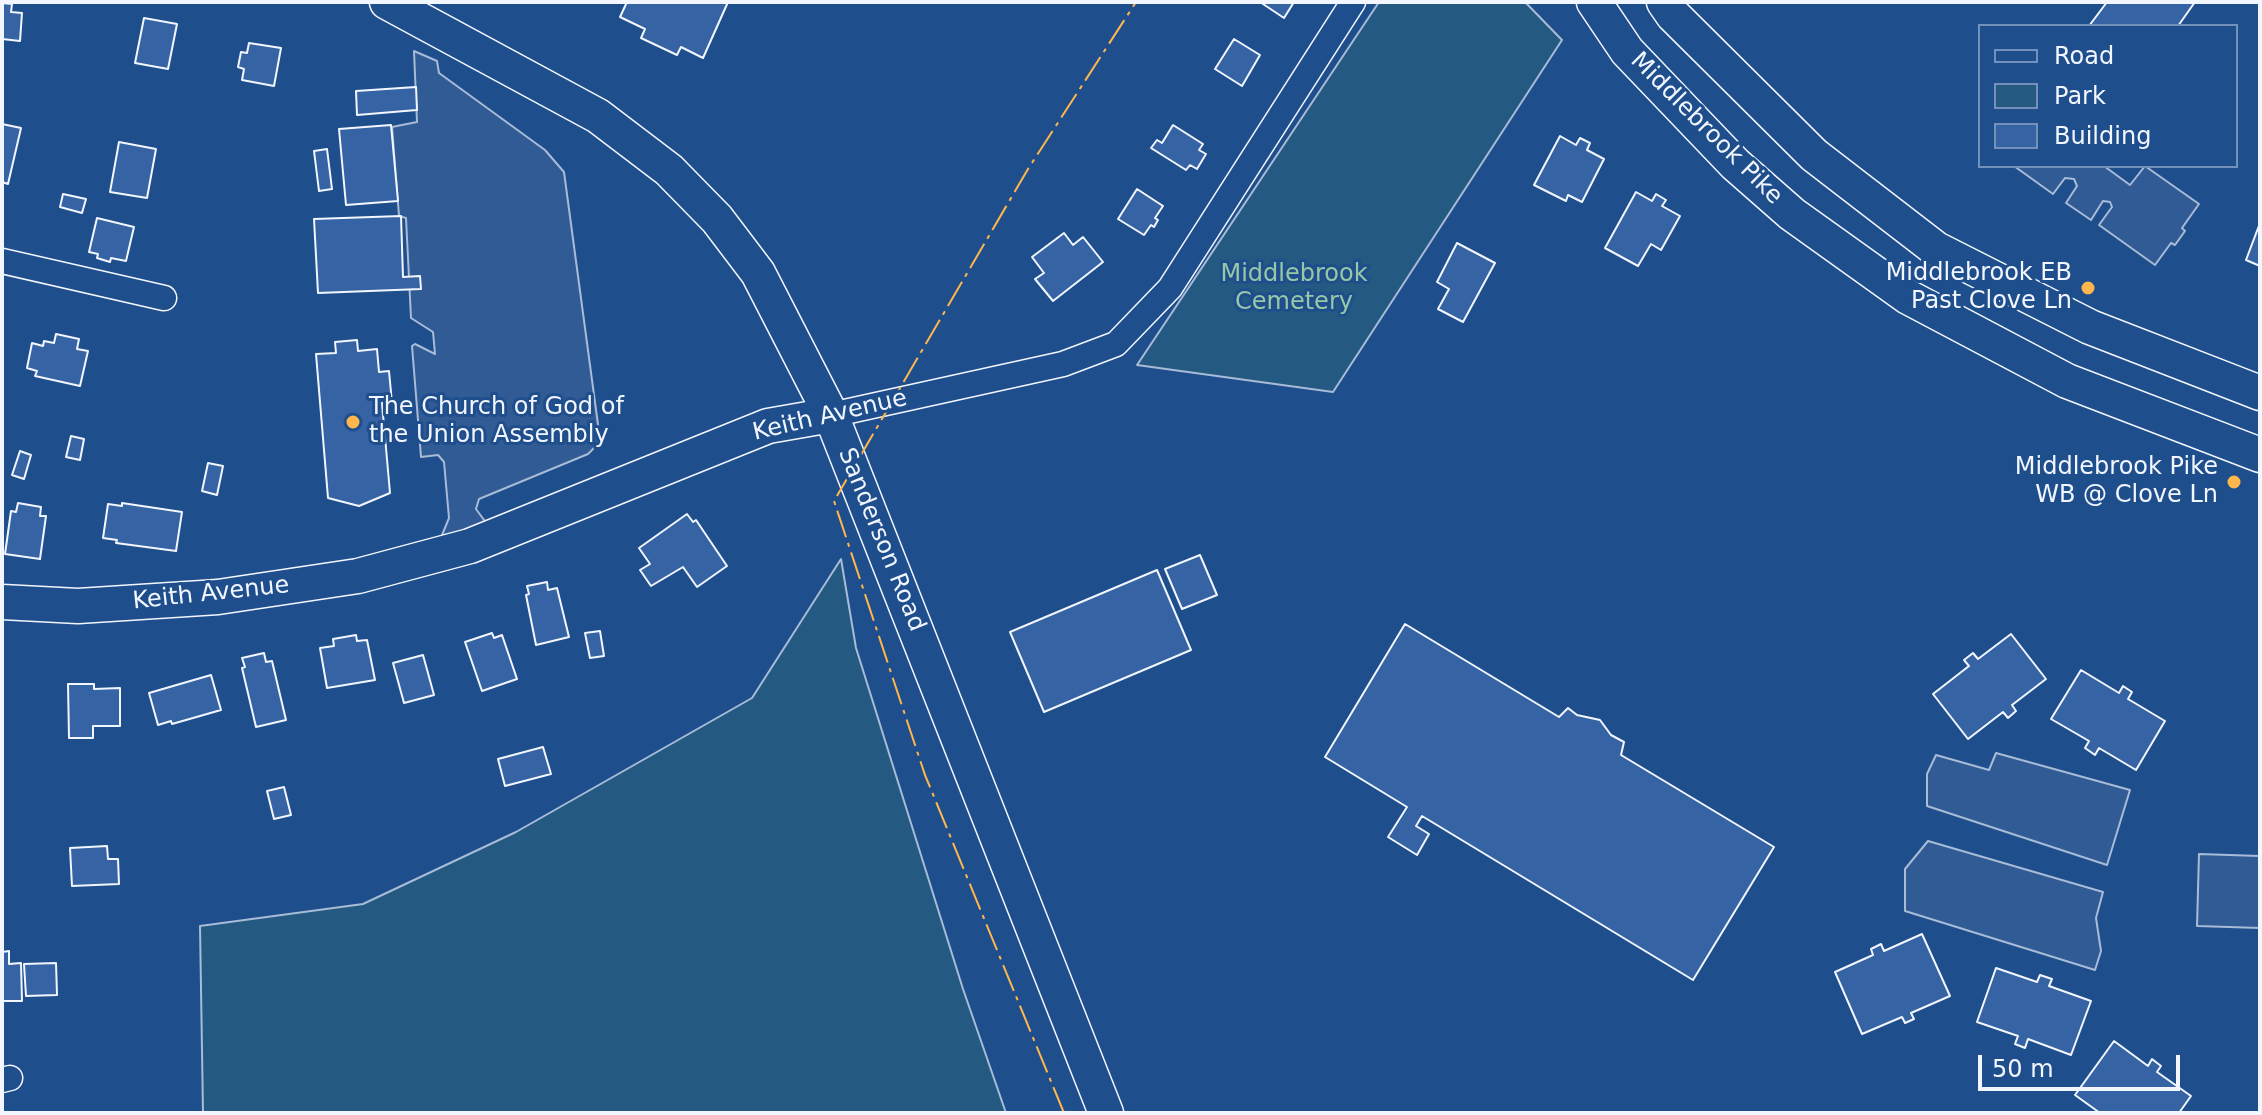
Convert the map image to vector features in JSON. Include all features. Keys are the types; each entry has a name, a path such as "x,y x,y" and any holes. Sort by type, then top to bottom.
{"street":[{"name":"Sanderson Road","path":"387,2 598,116 669,170 717,219 758,273 831,415 1106,1113"},
{"name":"Keith Avenue","path":"2,602 78,606 218,597 358,576 470,546 768,426 1063,364 1116,344 1170,288 1353,2"},
{"name":"Middlebrook Pike","path":"1594,2 1627,51 1735,164 1792,214 1908,297 2067,381 2260,455"},
{"path":"1664,2 1673,15 1814,155 1936,249 2090,327 2260,393"},
{"path":"2,261 164,298"}],"green space":[{"name":"Middlebrook Cemetery","path":"1379,2 1525,2 1562,40 1333,392 1137,365"},
{"path":"841,559 856,648 963,989 1006,1113 203,1113 200,926 363,904 516,832 752,698"}],"shaded area":[{"path":"414,51 437,61 439,73 545,150 564,172 599,432 598,444 588,454 479,499 476,509 487,524 440,540 449,518 444,462 438,455 421,457 412,346 415,344 435,354 433,332 411,318 406,218 399,216 392,127 417,122"},
{"path":"2017,168 2107,168 2130,185 2143,168 2148,168 2199,204 2182,228 2185,231 2175,245 2171,243 2155,265 2099,225 2112,207 2110,202 2103,201 2091,220 2066,203 2077,186 2074,179 2065,178 2053,194"},
{"path":"1996,753 2130,790 2107,865 1927,806 1927,774 1936,755 1989,770"},
{"path":"1928,841 2103,892 2096,918 2101,951 2095,970 1905,911 1905,869"},
{"path":"2199,854 2260,856 2260,928 2197,926"}],"building":[{"path":"627,2 728,2 703,58 681,47 677,55 641,38 645,29 620,17"},
{"path":"1260,2 1294,2 1284,18"},
{"path":"2107,2 2195,2 2179,24 2090,24"},
{"path":"2,3 12,4 11,12 22,13 20,41 2,39"},
{"path":"144,18 177,24 168,69 135,63"},
{"path":"1234,39 1260,55 1242,86 1215,69"},
{"path":"249,43 281,48 274,86 242,80 244,69 238,67 241,52 247,53"},
{"path":"416,87 417,110 357,115 356,91"},
{"path":"2,124 21,128 8,184 2,182"},
{"path":"391,125 398,201 346,205 339,129"},
{"path":"1173,125 1203,144 1199,150 1206,154 1197,169 1190,165 1186,170 1151,148 1157,140 1162,143"},
{"path":"1560,136 1576,145 1580,138 1590,143 1587,150 1604,159 1582,202 1568,195 1566,201 1534,185"},
{"path":"119,142 156,149 147,198 110,192"},
{"path":"327,149 332,189 319,191 314,151"},
{"path":"1137,189 1163,206 1155,218 1158,220 1154,227 1151,225 1144,235 1118,219"},
{"path":"1636,192 1652,201 1656,194 1666,200 1662,206 1680,216 1661,250 1651,244 1638,266 1605,248"},
{"path":"63,194 86,199 82,213 60,207"},
{"path":"401,216 403,277 420,276 421,289 318,293 314,219"},
{"path":"97,218 134,227 126,261 111,258 110,262 89,252"},
{"path":"2260,223 2260,266 2246,260"},
{"path":"1064,233 1073,245 1083,237 1103,262 1053,301 1035,279 1044,273 1032,257"},
{"path":"1457,243 1495,263 1463,322 1438,309 1449,289 1437,282"},
{"path":"56,334 79,339 77,349 88,351 80,386 35,376 37,371 27,368 32,343 43,346 44,341 54,343"},
{"name":"The Church of God of the Union Assembly","path":"357,340 358,351 377,349 379,372 389,371 392,403 382,403 390,493 359,506 328,498 316,354 336,353 335,342"},
{"path":"71,436 84,439 80,460 66,457"},
{"path":"20,451 31,455 24,479 12,475"},
{"path":"208,463 223,466 217,495 202,491"},
{"path":"18,503 41,507 40,516 46,516 40,559 5,554 11,511 16,512"},
{"path":"122,503 182,512 176,551 116,543 117,540 103,538 108,504 122,506"},
{"path":"687,514 693,522 696,520 727,566 697,587 683,567 651,586 640,570 650,564 639,548"},
{"path":"1200,555 1217,595 1182,609 1165,569"},
{"path":"1157,570 1191,650 1044,712 1010,632"},
{"path":"547,582 548,590 557,588 569,637 536,645 527,586"},
{"path":"1405,624 1559,717 1568,708 1577,715 1600,720 1611,735 1624,742 1621,755 1774,847 1693,980 1422,816 1416,826 1429,834 1417,855 1388,837 1407,807 1325,757"},
{"path":"600,631 604,656 590,658 585,633"},
{"path":"492,633 494,638 502,635 517,679 482,691 465,642"},
{"path":"2011,634 2046,679 2012,705 2016,711 2008,718 2003,712 1968,739 1933,694 1969,666 1964,660 1973,653 1978,659"},
{"path":"356,635 357,641 367,640 375,680 327,688 320,648 334,646 333,639"},
{"path":"264,653 266,662 272,661 286,720 256,727 242,658"},
{"path":"423,655 434,695 404,703 393,663"},
{"path":"2081,670 2119,693 2123,686 2132,692 2128,699 2165,721 2136,770 2099,748 2095,755 2085,748 2089,741 2051,719"},
{"path":"211,675 221,710 158,725 149,693"},
{"path":"68,684 94,684 94,689 120,688 120,726 93,726 93,738 69,738"},
{"path":"543,747 551,774 505,786 498,759"},
{"path":"284,787 291,815 274,819 267,791"},
{"path":"107,846 108,859 118,859 119,884 72,886 70,848"},
{"path":"1922,934 1950,996 1911,1013 1914,1019 1905,1023 1902,1017 1862,1034 1835,972 1873,955 1871,949 1881,944 1884,951"},
{"path":"9,951 9,964 21,963 22,1001 2,1001 2,952"},
{"path":"56,963 57,995 26,996 24,964"},
{"path":"1996,968 2037,982 2040,975 2052,979 2049,986 2091,1001 2071,1055 2028,1039 2025,1048 2015,1044 2018,1036 1977,1022"},
{"path":"2114,1041 2148,1066 2152,1059 2161,1066 2157,1072 2191,1096 2179,1113 2100,1113 2075,1095"}],"power":[{"path":"1064,1113 925,775 834,501 1028,169 1136,2"}],"place":[{"name":"Middlebrook EB Past Clove Ln","path":"2088,288"},
{"name":"The Church of God of the Union Assembly","path":"353,422"},
{"name":"Middlebrook Pike WB @ Clove Ln","path":"2234,482"}]}
